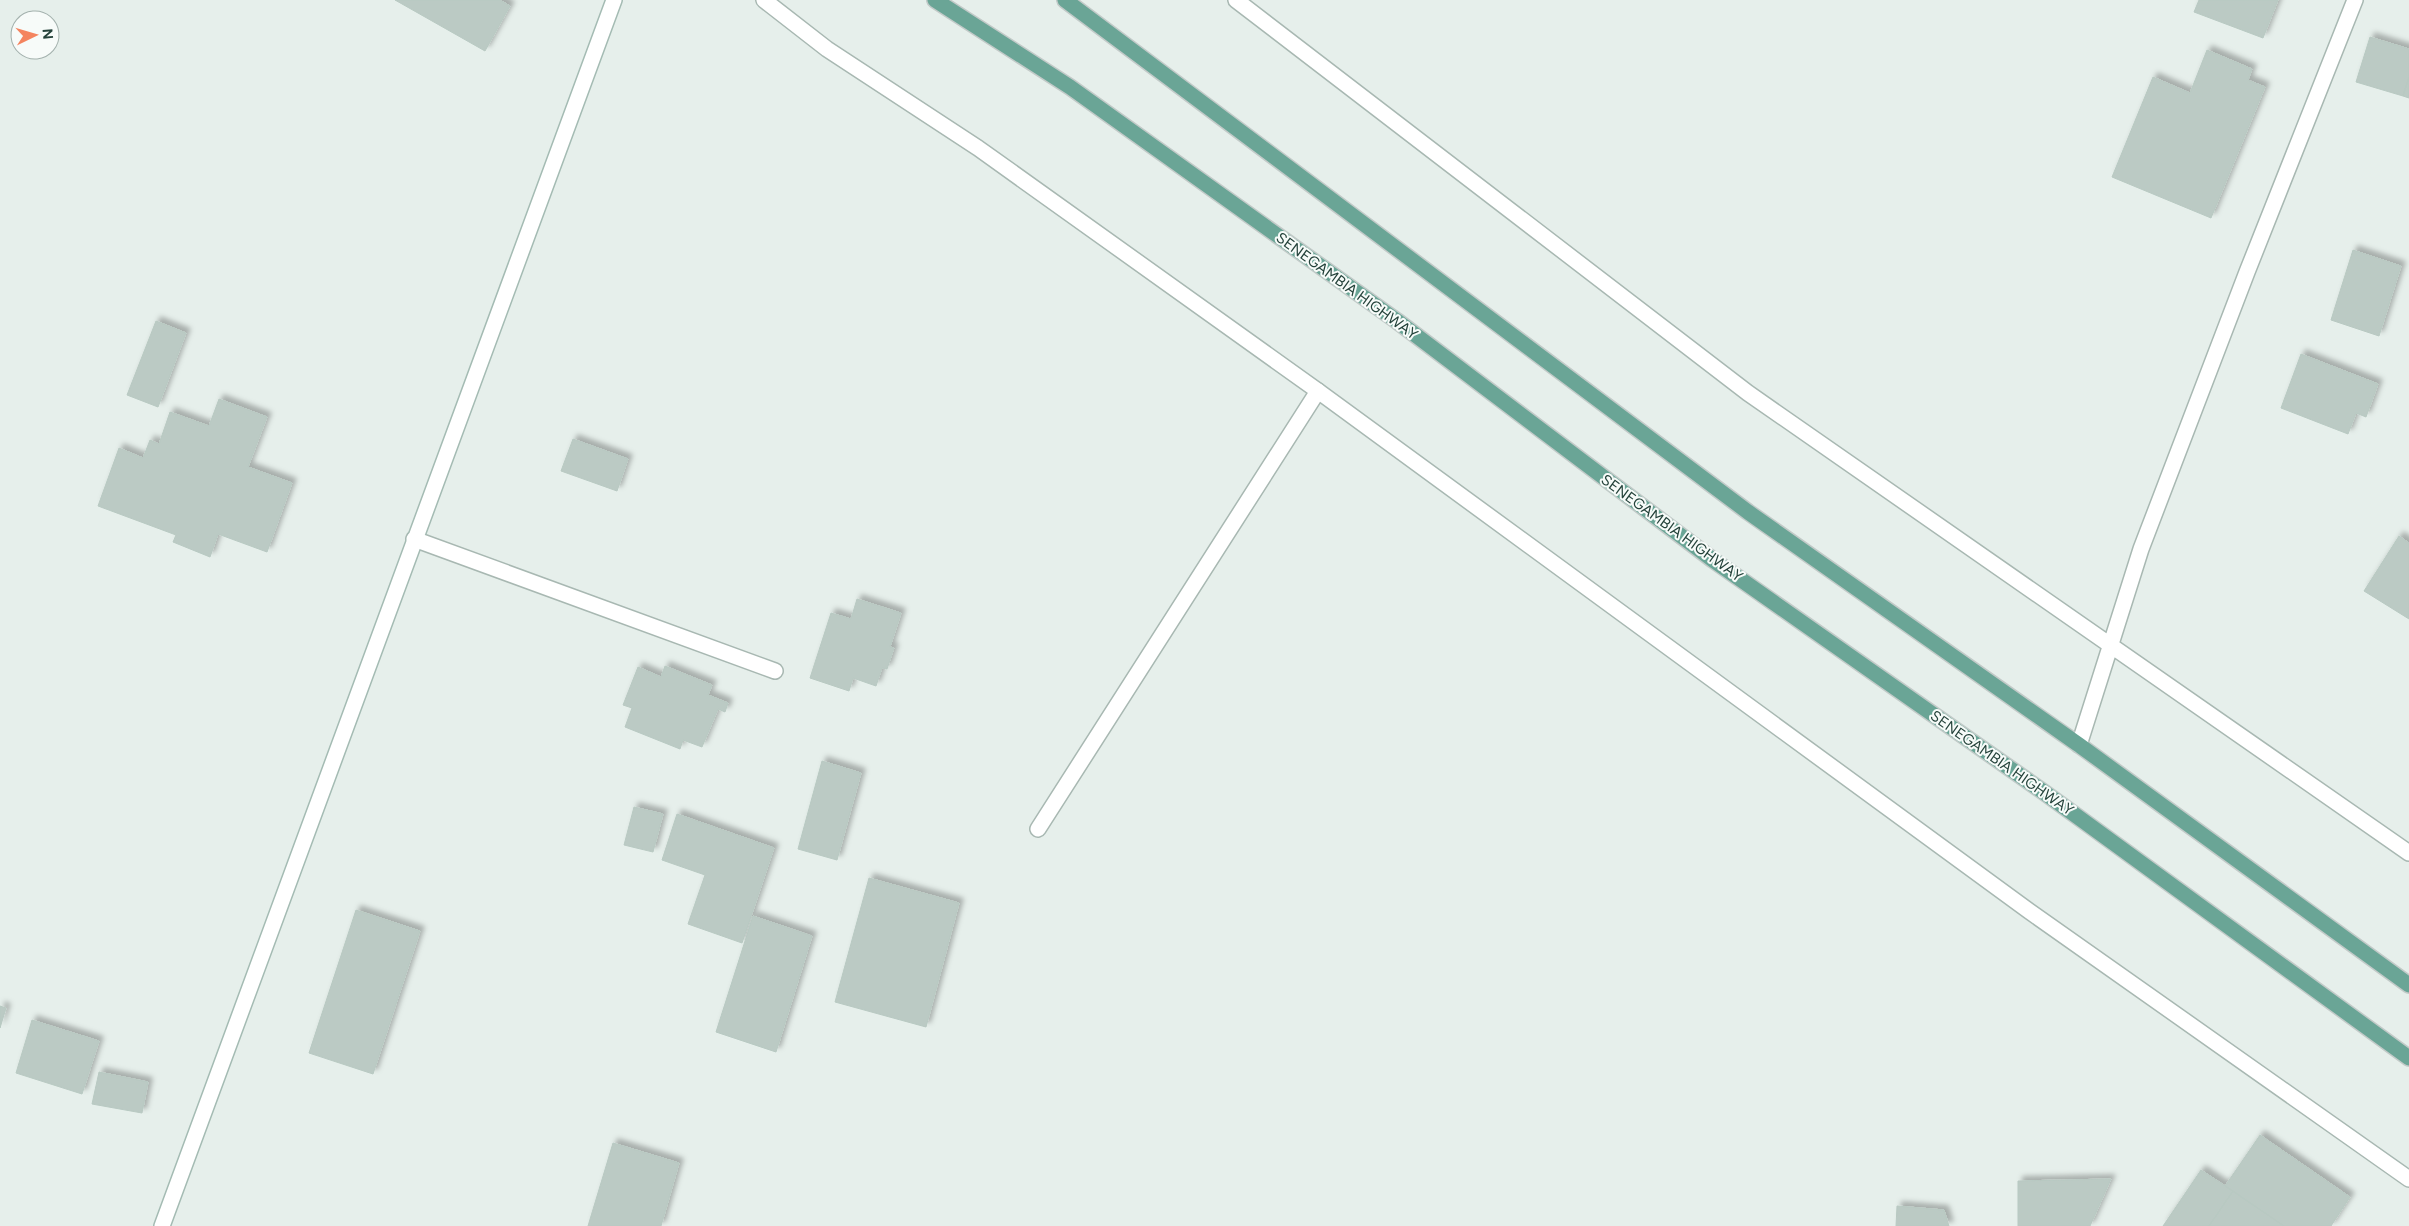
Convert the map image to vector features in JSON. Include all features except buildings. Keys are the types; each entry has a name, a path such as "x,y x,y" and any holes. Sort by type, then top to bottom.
{"main road":[{"name":"SENEGAMBIA HIGHWAY","path":"935,0 1070,88 1397,321 1713,560 2037,787 2409,1058"},
{"path":"1065,0 1748,512 2079,745 2409,985"}],"street":[{"path":"162,1226 614,0"},
{"path":"764,0 828,49 978,148 1318,392 2021,905 2409,1179"},
{"path":"1236,0 1748,393 2409,853"},
{"path":"2079,745 2142,549 2247,272 2356,0"},
{"path":"1038,829 1318,392"},
{"path":"414,539 775,671"}]}
